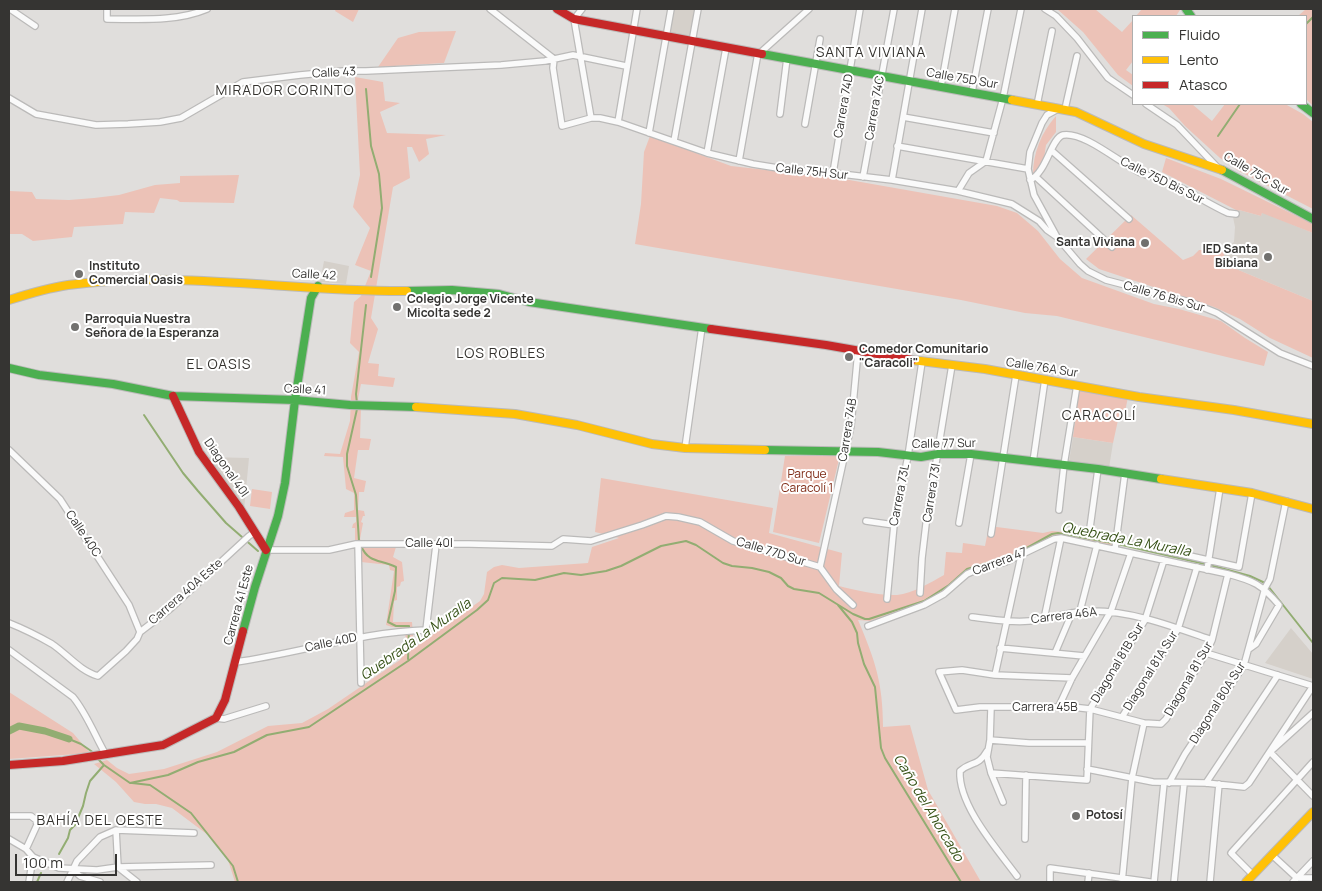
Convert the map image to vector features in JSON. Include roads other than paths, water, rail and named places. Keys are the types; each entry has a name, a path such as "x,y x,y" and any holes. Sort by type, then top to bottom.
{"street":[{"path":"10,9 36,26"},
{"path":"107,9 107,19 169,18 193,15 208,9"},
{"path":"490,9 554,59"},
{"name":"Calle 75D Sur","path":"557,9 574,19 1062,109 1085,116 1144,144 1219,170"},
{"path":"582,9 574,19 591,118"},
{"path":"618,122 637,9"},
{"path":"649,133 670,9"},
{"path":"674,141 698,9"},
{"path":"739,161 759,53 809,9"},
{"name":"Carrera 74D","path":"833,173 860,9"},
{"name":"Carrera 74C","path":"863,177 880,76 894,9"},
{"path":"892,180 922,9"},
{"path":"940,86 955,9"},
{"path":"972,92 988,9"},
{"path":"958,191 969,173 986,161 1003,98 1021,9"},
{"path":"1045,9 1056,16 1077,38 1108,78 1132,94"},
{"path":"1037,105 1052,31"},
{"path":"805,124 820,39"},
{"path":"707,153 726,48"},
{"name":"Calle 43","path":"9,98 36,114 96,125 128,124 160,122 181,118 243,82 343,70 366,71 496,65 554,59 572,55 626,66"},
{"path":"1077,56 1062,109 1047,115 1042,123 1030,152 1028,170 1033,178 1112,247"},
{"path":"780,114 786,58"},
{"name":"Calle 75H Sur","path":"554,59 552,68 562,126 591,118 618,122 707,153 739,161 790,170 892,180 958,191 1012,204 1039,221 1057,237"},
{"name":"Calle 75C Sur","path":"1147,105 1177,125 1219,170 1313,219"},
{"path":"1302,105 1313,113"},
{"path":"903,117 994,133"},
{"name":"Calle 75D Bis Sur","path":"1051,150 1062,135 1085,139 1142,174 1164,180 1228,213 1236,214"},
{"path":"897,146 1028,170"},
{"path":"1057,237 1034,195 1033,178 1046,163 1051,150 1129,219"},
{"name":"Calle 76 Bis Sur","path":"1057,237 1070,254 1088,271 1098,276 1200,306 1233,322 1280,354 1313,366"},
{"name":"Calle 42","path":"10,299 67,285 130,279 318,286 379,291 452,290 499,294 529,302 618,316"},
{"name":"Carrera 41 Este","path":"216,718 226,700 266,550 278,516 285,483 295,400 311,298 318,286"},
{"name":"Calle 76A Sur","path":"618,316 922,362 952,364 1139,397 1234,410 1313,424"},
{"path":"685,448 702,328"},
{"name":"Carrera 74B","path":"820,567 851,426 858,351"},
{"name":"Carrera 73L","path":"887,599 894,524 908,456 922,362"},
{"name":"Carrera 73I","path":"920,593 922,558 952,364"},
{"name":"Calle 41","path":"9,368 39,375 113,384 142,392 173,396 295,400 362,406 457,409 515,414 577,425 601,432"},
{"path":"991,534 1016,375"},
{"path":"1033,462 1045,379"},
{"path":"1059,510 1077,385"},
{"name":"Diagonal 40I","path":"173,396 199,452 252,534 266,550"},
{"name":"Calle 77 Sur","path":"601,432 652,444 685,448 878,452 921,457 938,454 972,454 1098,469 1252,493 1313,509"},
{"name":"Calle 40C","path":"9,450 60,499 121,591 140,632"},
{"path":"959,523 972,454"},
{"path":"1089,535 1098,469"},
{"path":"1116,546 1126,473"},
{"path":"1208,564 1220,488"},
{"path":"1044,619 1061,538 1097,545 1116,546 1130,553 1152,551 1208,564 1239,566 1252,493"},
{"name":"Diagonal 80A Sur","path":"1166,783 1244,664 1266,585 1286,501"},
{"name":"Calle 77D Sur","path":"591,542 642,526 666,516 700,522 734,541 820,567 836,589 853,605"},
{"path":"866,521 894,524"},
{"name":"Carrera 40A Este","path":"9,623 25,629 53,645 75,663 98,676 126,651 137,639 140,632 170,609 252,534"},
{"name":"Carrera 47","path":"868,626 924,605 944,594 967,574 1006,562 1061,538"},
{"name":"Calle 40I","path":"266,550 329,550 358,544 552,546 563,539 591,542"},
{"path":"358,544 361,683"},
{"name":"Calle 40D","path":"236,662 264,658 361,637 426,630 436,544"},
{"path":"1080,611 1097,545"},
{"path":"1152,551 1164,560 1196,567 1208,564 1228,574 1266,585 1279,605 1256,644 1249,649"},
{"path":"1059,706 1072,678 1110,611 1130,553"},
{"path":"1021,556 995,675 1072,678"},
{"name":"Diagonal 81B Sur","path":"1090,709 1145,620 1164,560"},
{"name":"Diagonal 81A Sur","path":"1122,717 1178,629 1196,567"},
{"name":"Diagonal 81 Sur","path":"1161,724 1167,718 1212,640 1228,574"},
{"name":"Carrera 46A","path":"972,617 1006,621 1028,621 1080,611 1110,611 1212,640"},
{"path":"1055,653 1072,613"},
{"path":"1000,648 1084,656"},
{"path":"9,650 73,697 80,705 104,755"},
{"path":"1087,769 1166,783 1219,784 1241,788 1249,783 1313,686 1206,652"},
{"name":"Carrera 45B","path":"995,675 962,670 939,672 956,710 980,707 1059,706 1090,709 1144,724 1161,724"},
{"path":"1206,784 1278,675"},
{"path":"9,765 63,761 163,745 216,718 224,718 266,706"},
{"path":"991,708 990,740 987,751 984,757 976,764 964,767 960,771 960,777 968,804 974,816 1017,876"},
{"path":"991,773 1086,780 1090,709"},
{"path":"1270,752 1313,713"},
{"path":"1122,880 1132,778 1144,724"},
{"path":"990,740 1029,743 1088,743"},
{"path":"987,751 991,773 1004,802"},
{"path":"1270,752 1313,796"},
{"path":"1253,875 1231,853 1313,762"},
{"path":"1025,839 1026,775"},
{"path":"1154,882 1166,783"},
{"path":"1174,882 1184,784"},
{"path":"1210,882 1219,784"},
{"path":"1246,882 1313,812"},
{"path":"9,816 30,816 36,820 36,825 26,849"},
{"path":"67,882 72,868 77,861 100,837 116,830 194,833"},
{"path":"116,830 118,867 137,882"},
{"path":"9,839 26,849 34,857 59,868 98,870 118,867 211,865"},
{"path":"1272,855 1295,880"},
{"path":"28,881 34,857"},
{"path":"1295,880 1313,861"},
{"path":"72,868 80,876 100,882"},
{"path":"1050,882 1050,868 1122,880 1150,882"},
{"path":"1088,882 1089,873"},
{"path":"1295,880 1313,878"}],"waterway":[{"path":"1307,23 1313,17"},
{"path":"366,89 371,146 379,174 382,208 371,277"},
{"path":"1218,136 1239,105"},
{"path":"357,404 356,394 366,305"},
{"path":"357,409 347,454 347,466 356,495 359,541"},
{"path":"144,415 183,473 198,491 226,523 258,551"},
{"name":"Quebrada La Muralla","path":"98,759 130,783 168,775 198,762 234,752 267,735 309,727 408,661 477,610 488,600 494,583 502,578 535,580 564,573 581,575 606,571 621,566 661,546 686,541 696,545 723,563 769,572 781,578 788,586 794,589 819,593 853,614 865,619 924,601 949,585 967,569 1014,555 1052,534 1058,533 1118,544 1205,564"},
{"path":"361,546 368,556 396,567 395,591 388,622 396,626 409,626 408,659"},
{"name":"Quebrada La Muralla","path":"1210,565 1250,576 1265,583"},
{"name":"Quebrada La Muralla","path":"1268,586 1313,643"},
{"name":"Caño del Ahorcado","path":"838,605 852,622 857,633 864,664 875,687 881,748 885,758 961,882"},
{"path":"9,731 19,726 45,731 69,739"},
{"name":"Quebrada La Muralla","path":"69,739 81,744 94,753"},
{"path":"59,854 68,838 70,830 75,825 90,781 104,765"},
{"path":"132,783 150,785 191,813 233,866 238,882"},
{"path":"37,882 41,873"}],"place":[{"name":"Santa Viviana","path":"1145,243"},
{"name":"IED Santa Bibiana","path":"1268,257"},
{"name":"Instituto Comercial Oasis","path":"79,274"},
{"name":"Colegio Jorge Vicente Micolta sede 2","path":"397,307"},
{"name":"Parroquia Nuestra Señora de la Esperanza","path":"75,327"},
{"name":"Comedor Comunitario \"Caracoli\"","path":"849,357"},
{"name":"Potosí","path":"1076,816"}],"district":[{"name":"SANTA VIVIANA","path":"871,53"},
{"name":"MIRADOR CORINTO","path":"285,91"},
{"name":"LOS ROBLES","path":"501,354"},
{"name":"EL OASIS","path":"219,365"},
{"name":"CARACOLÍ","path":"1099,416"},
{"name":"BAHÍA DEL OESTE","path":"100,821"}],"park label":[{"name":"Parque Caracolí 1","path":"807,482"}]}
